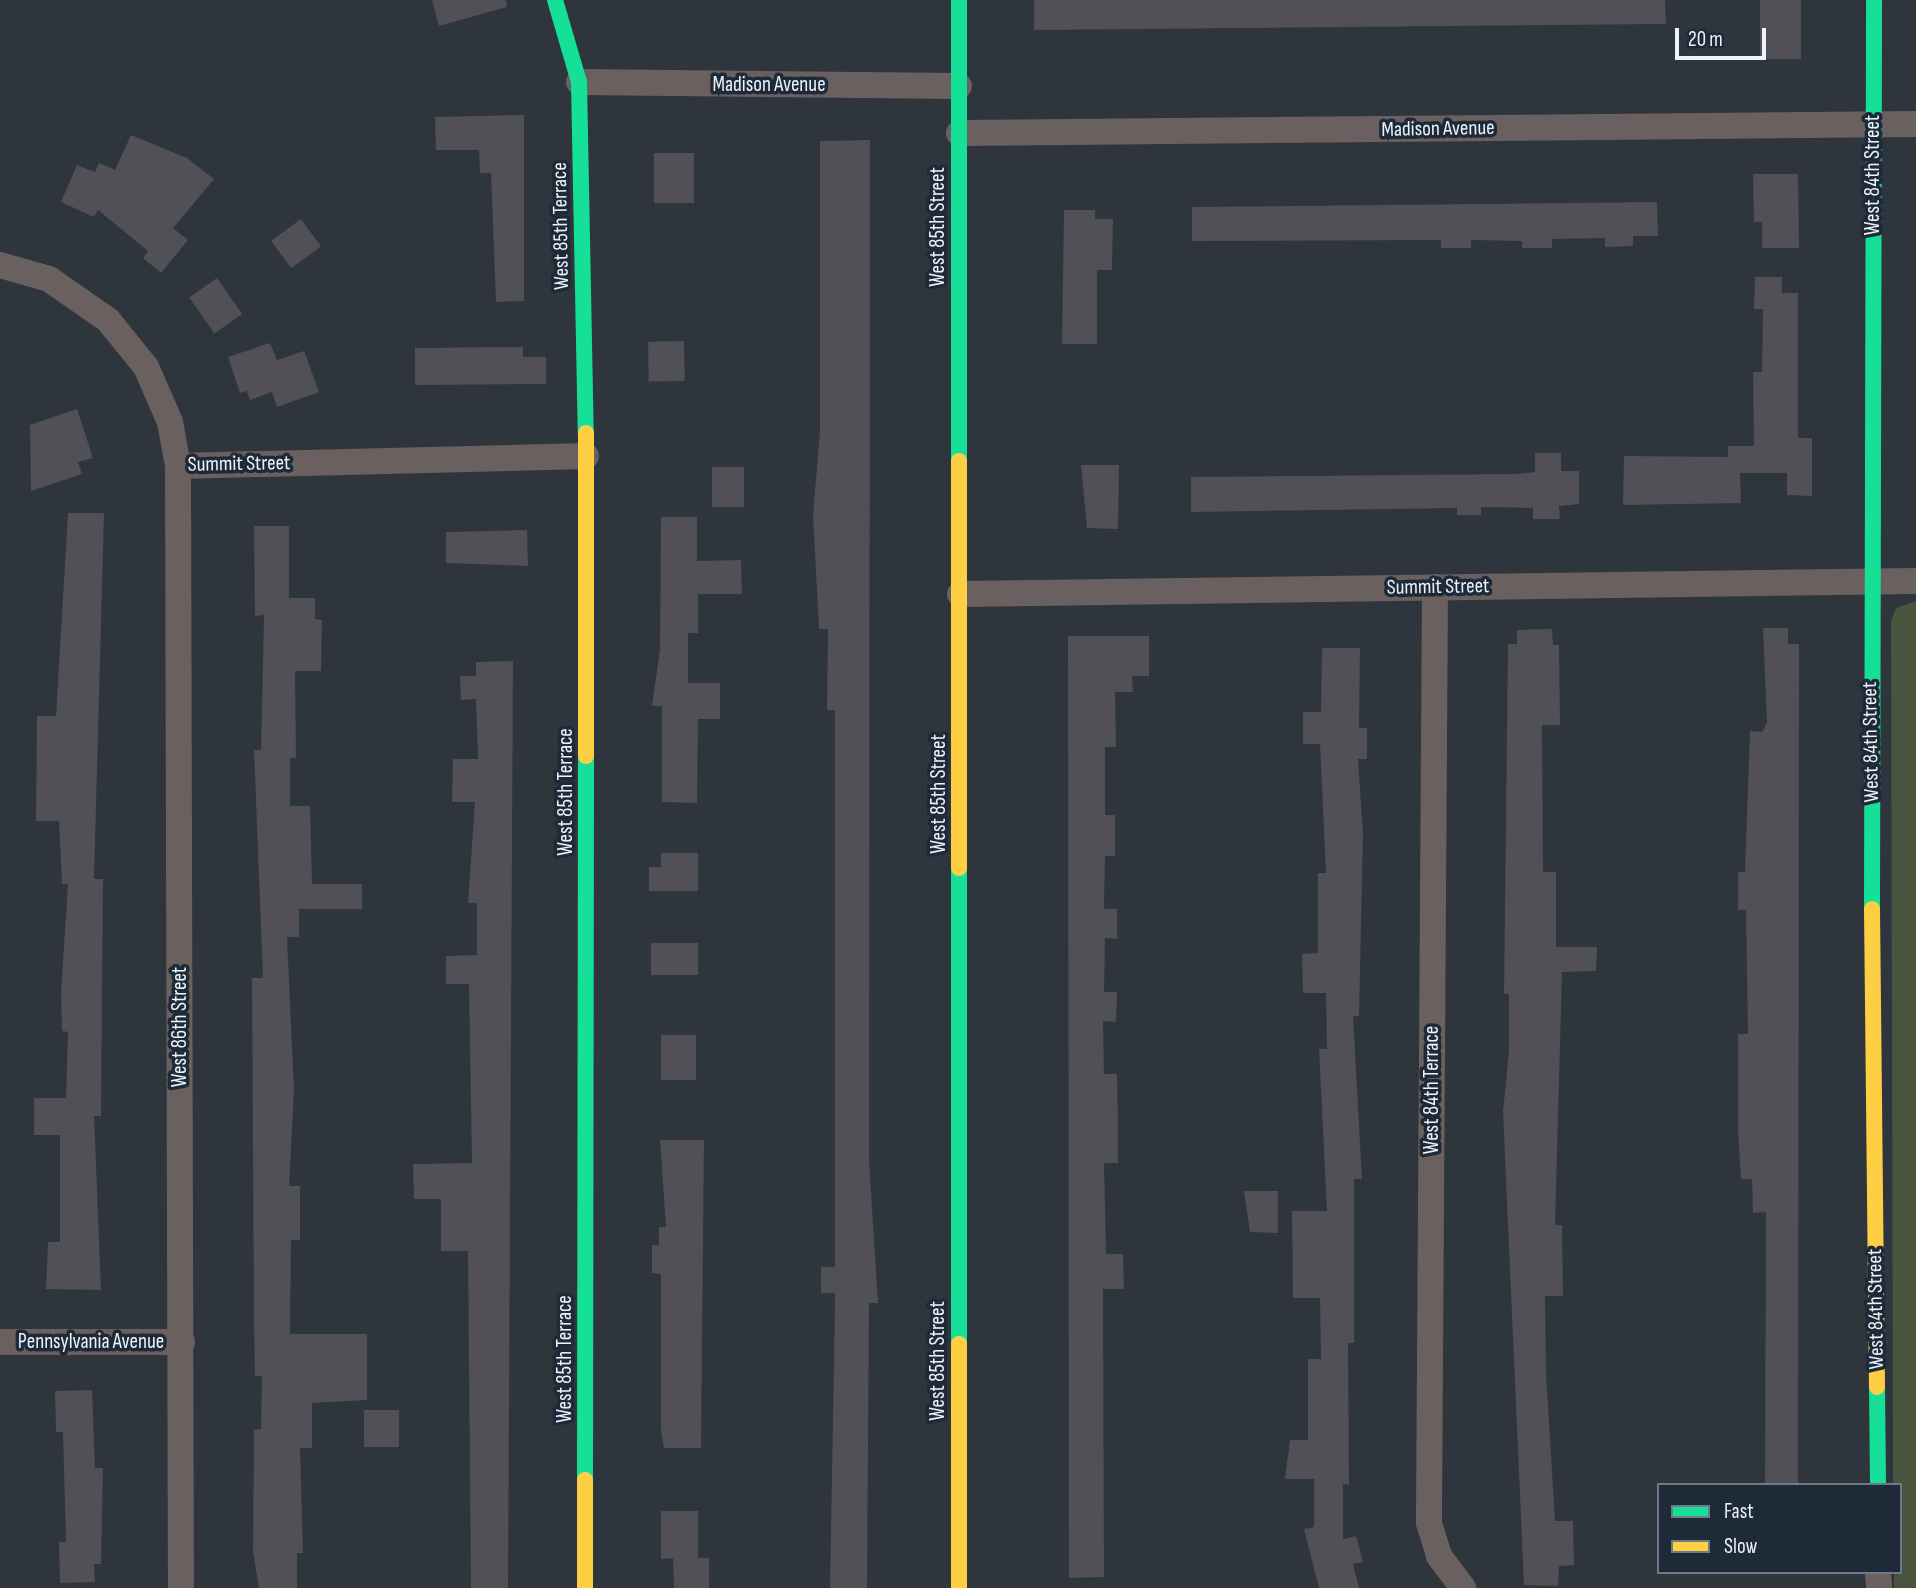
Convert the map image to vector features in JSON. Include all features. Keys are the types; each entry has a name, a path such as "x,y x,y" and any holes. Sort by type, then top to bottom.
{"street":[{"name":"West 85th Terrace","path":"555,0 579,82 586,456 586,1588"},
{"name":"West 85th Street","path":"958,1588 959,0"},
{"name":"West 84th Street","path":"1874,0 1870,582 1878,1483"},
{"name":"Madison Avenue","path":"579,82 959,86"},
{"name":"Madison Avenue","path":"959,133 1916,124"},
{"name":"Summit Street","path":"0,265 49,279 108,320 146,367 170,422 177,467 586,456"},
{"name":"West 86th Street","path":"177,467 181,1588"},
{"name":"Summit Street","path":"960,594 1916,581"},
{"name":"West 84th Terrace","path":"1435,587 1429,1523 1439,1556 1462,1586"},
{"name":"Pennsylvania Avenue","path":"0,1342 182,1342"}],"green space":[{"path":"1916,601 1916,1588 1894,1588 1894,1574 1902,1574 1902,1483 1893,1483 1891,621 1896,608"}],"building":[{"path":"432,0 506,0 507,7 439,26"},
{"path":"1034,0 1665,0 1666,24 1034,30"},
{"path":"1760,0 1801,0 1801,59 1760,59"},
{"path":"524,115 524,301 496,302 491,173 480,173 479,150 436,150 435,117"},
{"path":"131,135 187,158 214,179 173,228 188,240 161,273 143,258 148,251 98,210 94,217 61,202 77,165 95,172 99,163 115,170"},
{"path":"870,140 869,1160 878,1303 869,1303 867,1588 830,1588 835,1293 821,1293 821,1267 835,1267 835,710 827,710 828,629 819,629 813,515 820,431 820,141"},
{"path":"654,153 694,153 694,203 654,203"},
{"path":"1753,174 1798,174 1799,248 1762,248 1762,222 1754,222"},
{"path":"1657,202 1658,236 1633,236 1633,246 1605,247 1605,238 1552,239 1552,248 1522,248 1522,241 1471,240 1471,248 1441,248 1441,240 1192,241 1192,207"},
{"path":"1064,210 1095,210 1095,219 1113,219 1112,270 1097,270 1097,344 1062,344"},
{"path":"301,219 321,247 291,268 271,241"},
{"path":"1755,277 1782,277 1782,293 1798,293 1798,438 1812,438 1812,496 1787,495 1787,473 1740,473 1741,503 1623,505 1624,456 1728,457 1728,446 1754,446 1753,372 1762,372 1763,309 1754,309"},
{"path":"217,278 242,314 214,334 189,298"},
{"path":"684,341 685,381 649,382 648,342"},
{"path":"270,343 277,360 304,351 319,392 277,407 272,392 250,400 247,391 240,393 228,357"},
{"path":"523,347 523,357 546,357 546,384 415,385 415,348"},
{"path":"77,409 93,458 78,462 82,474 31,491 30,425"},
{"path":"1535,453 1561,453 1561,471 1579,471 1579,504 1559,506 1560,519 1533,519 1533,508 1481,507 1481,515 1457,515 1457,508 1191,512 1191,477 1516,474 1535,472"},
{"path":"1081,465 1119,465 1118,529 1087,528"},
{"path":"712,467 744,467 744,507 712,507"},
{"path":"68,513 104,513 94,879 103,879 101,1116 94,1116 101,1290 46,1289 48,1242 60,1242 60,1135 34,1135 34,1098 66,1098 68,1032 62,1031 61,993 68,884 62,884 59,821 36,821 37,716 56,716"},
{"path":"661,517 697,517 697,561 741,560 742,594 698,594 698,633 688,633 688,683 720,683 720,719 698,719 697,803 662,802 662,706 652,706 660,649"},
{"path":"254,526 289,526 289,598 315,598 315,619 322,620 321,671 295,671 296,758 290,758 290,806 310,806 312,884 362,884 362,909 299,909 299,937 287,937 294,1091 289,1186 300,1186 300,1240 291,1240 290,1334 367,1334 367,1400 312,1403 312,1448 300,1448 303,1553 297,1553 297,1588 259,1588 253,1552 254,1430 261,1429 262,1376 255,1376 252,978 263,978 254,750 261,750 264,615 255,616"},
{"path":"527,530 528,566 446,563 446,532"},
{"path":"1763,628 1788,628 1788,644 1799,644 1798,1483 1765,1483 1766,1212 1753,1213 1752,1179 1741,1179 1738,1132 1738,1034 1748,1034 1746,910 1738,910 1738,872 1745,872 1750,731 1762,732 1767,723"},
{"path":"1552,629 1553,645 1559,645 1560,725 1542,725 1543,872 1556,872 1556,947 1597,947 1596,971 1562,972 1555,1225 1562,1225 1563,1296 1545,1296 1546,1373 1555,1521 1573,1521 1574,1565 1559,1566 1558,1586 1524,1585 1503,1112 1509,1050 1509,994 1504,994 1508,644 1517,644 1517,630"},
{"path":"1068,636 1149,636 1149,676 1132,676 1133,692 1115,692 1116,747 1105,747 1105,815 1115,815 1115,856 1105,856 1104,909 1117,909 1117,939 1105,938 1104,992 1117,992 1116,1022 1103,1021 1104,1074 1117,1074 1118,1127 1118,1163 1104,1163 1106,1254 1123,1254 1124,1289 1103,1289 1104,1577 1069,1578"},
{"path":"1322,648 1360,648 1359,728 1367,728 1367,759 1358,759 1363,834 1359,1016 1353,1016 1362,1179 1354,1179 1354,1343 1348,1343 1349,1485 1343,1484 1343,1539 1356,1536 1363,1562 1353,1564 1359,1588 1319,1588 1304,1529 1314,1527 1314,1479 1285,1479 1290,1440 1308,1440 1308,1359 1321,1359 1320,1298 1293,1298 1292,1211 1327,1211 1319,1049 1327,1049 1326,993 1303,993 1302,954 1318,953 1318,873 1326,873 1320,744 1303,744 1303,712 1321,712"},
{"path":"513,661 508,1588 471,1588 468,1251 441,1251 441,1199 414,1199 413,1164 472,1163 469,984 446,984 446,956 477,955 477,903 468,903 475,802 452,802 453,759 478,759 476,699 461,700 460,676 476,676 476,662"},
{"path":"661,853 698,853 698,891 649,891 649,867 661,867"},
{"path":"651,943 698,943 698,975 651,975"},
{"path":"661,1035 696,1035 696,1080 661,1080"},
{"path":"660,1140 704,1140 701,1448 664,1448 661,1430 661,1274 652,1273 652,1245 659,1245 659,1227 666,1227"},
{"path":"1244,1191 1278,1191 1278,1233 1250,1232"},
{"path":"92,1390 95,1468 103,1468 101,1564 94,1564 95,1582 60,1583 59,1542 66,1542 63,1432 56,1432 55,1391"},
{"path":"364,1410 399,1410 399,1447 364,1447"},
{"path":"661,1511 698,1511 698,1558 709,1558 709,1588 674,1588 673,1558 661,1559"}],"traffic: fast":[{"path":"555,0 579,82 586,433"},
{"path":"959,0 959,461"},
{"path":"1872,909 1874,0"},
{"path":"585,1480 586,756"},
{"path":"959,868 959,1344"},
{"path":"1877,1387 1878,1483"}],"traffic: slow":[{"path":"586,433 586,756"},
{"path":"959,461 959,868"},
{"path":"1872,909 1877,1387"},
{"path":"959,1344 959,1588"},
{"path":"585,1480 585,1588"}]}
